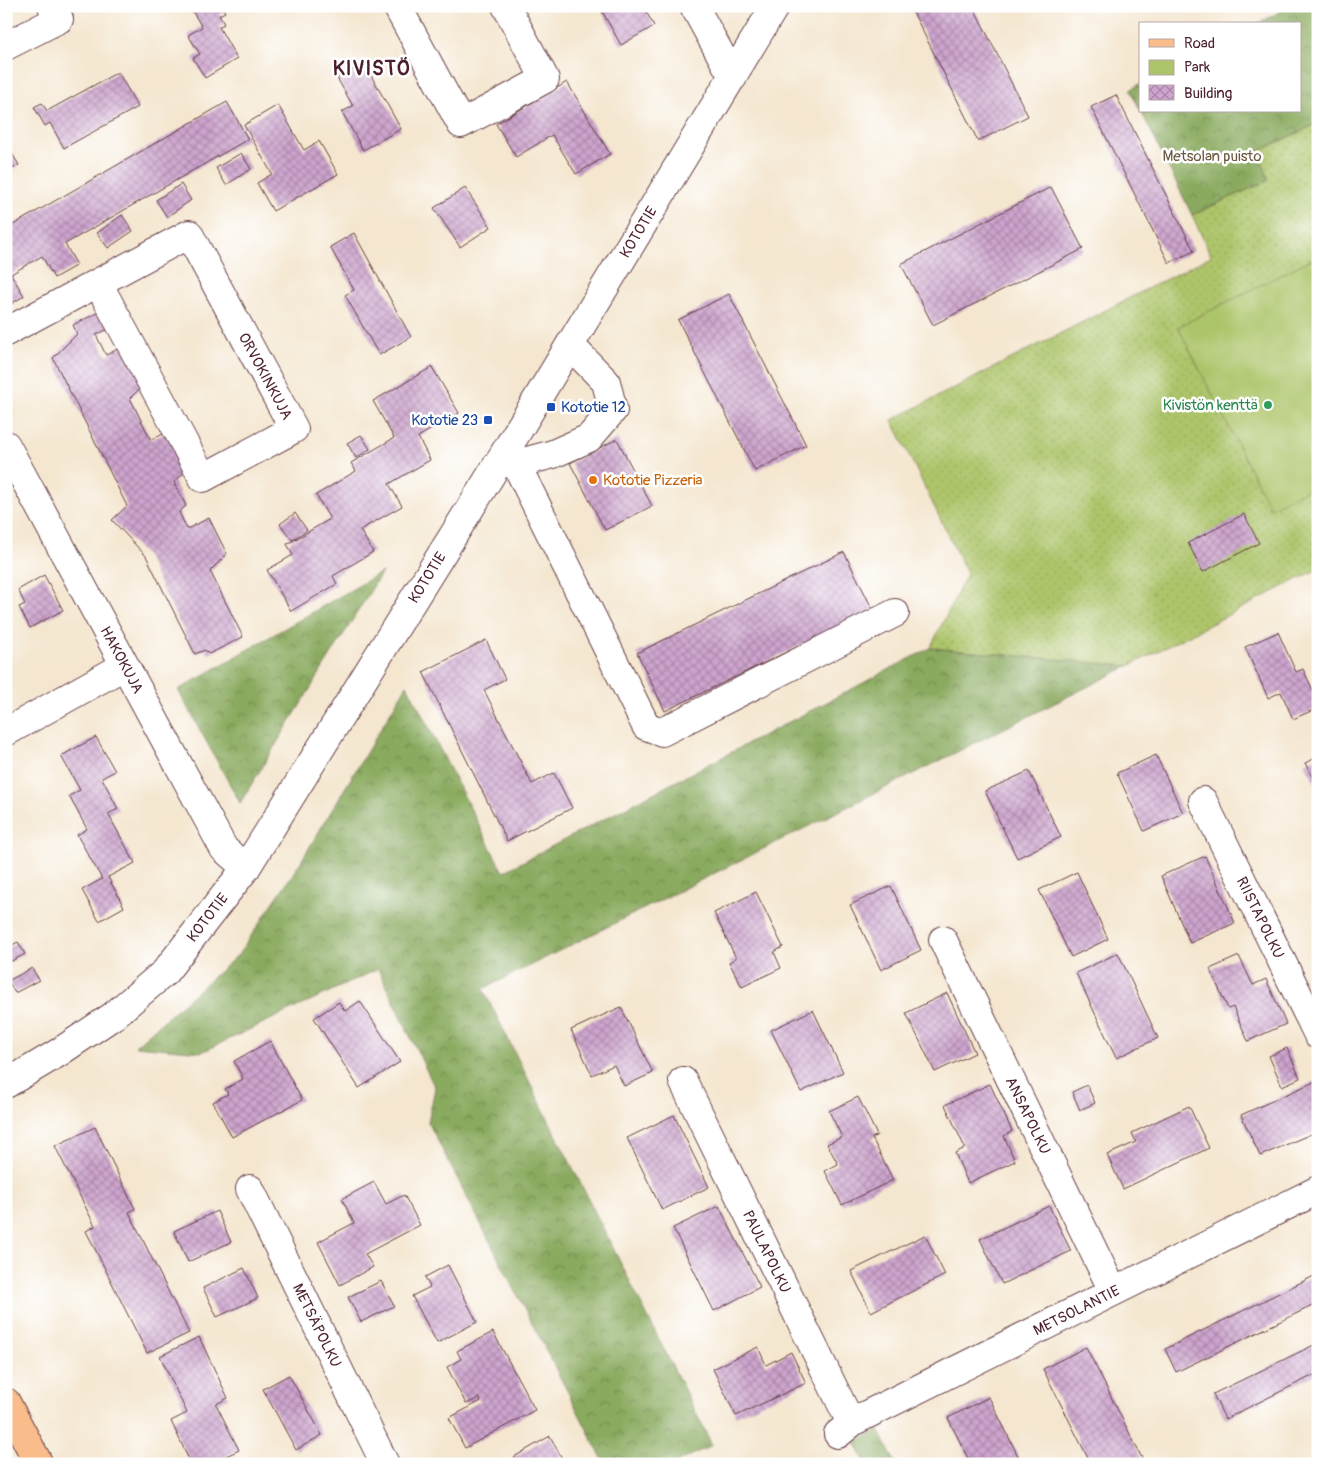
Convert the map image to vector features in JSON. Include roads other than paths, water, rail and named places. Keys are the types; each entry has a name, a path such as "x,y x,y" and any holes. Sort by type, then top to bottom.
{"main road":[{"path":"6,1402 39,1464"}],"street":[{"path":"6,46 59,19 52,6"},
{"path":"398,6 461,124 546,79 506,6"},
{"path":"694,6 733,77"},
{"name":"KOTOTIE","path":"6,1084 58,1053 113,1016 165,972 246,868 507,463 570,345 775,6"},
{"name":"ORVOKINKUJA","path":"6,332 98,282 188,234 294,429 203,478 98,282"},
{"path":"570,345 606,382 613,410 589,438 553,454 507,463 646,726 662,732 895,613"},
{"name":"HAKOKUJA","path":"6,445 224,849 246,868"},
{"path":"6,732 124,666"},
{"name":"RIISTAPOLKU","path":"1203,801 1318,1035"},
{"name":"ANSAPOLKU","path":"943,940 1113,1291"},
{"name":"PAULAPOLKU","path":"683,1081 845,1411 846,1427"},
{"name":"METSÄPOLKU","path":"250,1189 385,1464"},
{"name":"METSOLANTIE","path":"846,1427 1113,1291 1318,1190"}],"place":[{"name":"Kivistön kenttä","path":"1268,405"},
{"name":"Kototie 12","path":"551,407"},
{"name":"Kototie 23","path":"488,420"},
{"name":"Kototie Pizzeria","path":"593,480"}],"district":[{"name":"KIVISTÖ","path":"372,68"}],"park label":[{"name":"Metsolan puisto","path":"1212,156"}]}
